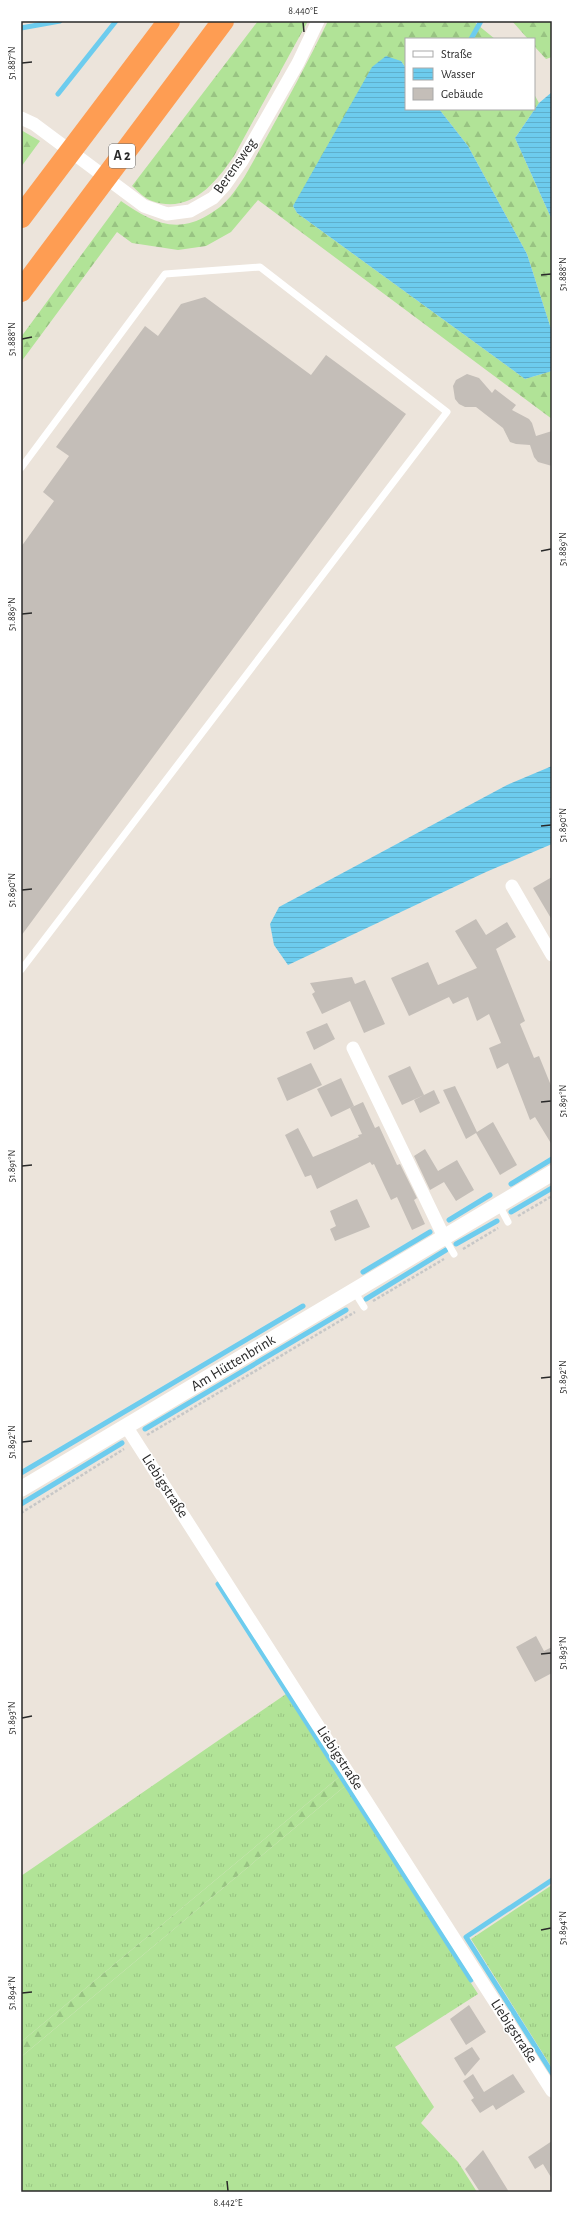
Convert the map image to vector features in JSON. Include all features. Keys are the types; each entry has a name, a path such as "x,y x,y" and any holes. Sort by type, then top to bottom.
{"highway":[{"path":"21,217 169,21"},
{"name":"A 2","path":"21,291 223,21"}],"street":[{"name":"Berensweg","path":"21,118 34,124 144,206 167,214 190,211 217,193 242,161 298,63 318,21"},
{"path":"512,886 552,955"},
{"path":"353,1048 444,1237"},
{"name":"Am Hüttenbrink","path":"21,1489 552,1173"},
{"name":"Liebigstraße","path":"126,1426 552,2091"}],"lane":[{"path":"21,468 165,274 260,267 447,412 21,970"},
{"path":"499,1205 508,1222"},
{"path":"444,1237 454,1254"},
{"path":"354,1291 364,1307"}],"path":[{"path":"21,1513 136,1441 552,1196"}],"green space":[{"path":"258,21 308,21 234,156 209,186 200,194 189,200 178,204 166,204 147,199 132,186"},
{"path":"328,21 473,21 494,38 405,38 405,67 401,61 293,206 297,213 525,379 552,371 552,419 258,200 231,232 206,246 178,250 132,243 117,232 21,362 21,337 121,201 146,217 173,225 200,220 220,207 227,200 250,168 313,52"},
{"path":"512,21 552,21 552,57 546,59 535,47 535,38 527,38"},
{"path":"535,96 539,103 535,109"},
{"path":"440,110 534,110 515,138 552,220 552,332 527,254 468,146"},
{"path":"21,130 40,141 21,167"},
{"path":"286,1694 339,1777 21,2042 21,1876"},
{"path":"339,1777 345,1786 21,2057 21,2042"},
{"path":"345,1786 478,1994 395,2047 434,2107 421,2123 458,2162 477,2192 21,2192 21,2057"},
{"path":"552,1885 552,2068 471,1939"}],"water":[{"path":"386,56 401,61 405,67 405,110 440,110 468,146 527,254 552,332 552,371 525,379 297,213 293,206 372,67"},
{"path":"552,92 552,220 515,138 539,103"},
{"path":"552,766 552,844 486,872 288,965 274,945 270,924 279,907 507,785"}],"building":[{"path":"205,297 311,375 326,355 406,414 21,936 21,547 54,501 43,492 69,456 56,447 145,326 158,336 181,304"},
{"path":"467,374 479,378 492,393 495,389 516,405 512,410 529,419 532,423 536,436 552,431 552,466 538,462 534,457 530,445 510,442 503,428 476,407 465,407 459,404 455,399 453,386 456,380"},
{"path":"552,877 552,920 533,888"},
{"path":"476,919 486,935 507,922 516,937 496,949 525,1021 520,1024 534,1058 539,1056 552,1088 552,1145 535,1117 530,1120 508,1063 497,1069 489,1048 501,1043 489,1014 477,1021 468,997 453,1004 449,997 409,1016 391,978 428,962 438,985 477,968 455,931"},
{"path":"352,977 355,984 365,980 385,1024 364,1033 350,1001 322,1014 312,994 315,992 310,983"},
{"path":"327,1023 335,1039 314,1050 306,1032"},
{"path":"311,1063 322,1085 287,1101 277,1078"},
{"path":"410,1066 424,1095 402,1105 388,1076"},
{"path":"341,1078 354,1106 331,1117 317,1089"},
{"path":"455,1086 477,1132 493,1122 517,1165 500,1175 476,1133 466,1139 443,1090"},
{"path":"434,1090 440,1103 420,1113 414,1100"},
{"path":"363,1102 375,1128 379,1126 397,1165 400,1164 417,1198 414,1200 425,1224 412,1230 397,1197 391,1200 374,1164 372,1165 370,1162 317,1189 311,1175 305,1177 285,1135 298,1128 313,1157 332,1149 359,1137 358,1135 362,1134 350,1108"},
{"path":"425,1149 438,1171 457,1160 474,1190 456,1201 444,1182 430,1190 414,1156"},
{"path":"357,1199 370,1227 335,1241 330,1229 336,1226 330,1211"},
{"path":"536,1636 544,1651 552,1647 552,1673 535,1682 516,1647"},
{"path":"469,2005 486,2032 466,2045 450,2019"},
{"path":"472,2047 480,2059 465,2076 454,2058"},
{"path":"473,2074 484,2092 513,2074 525,2092 496,2110 493,2105 480,2113 471,2100 474,2098 463,2081"},
{"path":"552,2141 552,2179 543,2164 535,2169 528,2157"},
{"path":"483,2150 509,2192 480,2192 465,2169"}],"waterway":[{"path":"21,28 60,21"},
{"path":"58,94 116,21"},
{"path":"472,38 481,21"},
{"path":"511,1184 552,1159"},
{"path":"511,1212 552,1188"},
{"path":"449,1220 490,1195"},
{"path":"456,1244 497,1221"},
{"path":"363,1272 430,1232"},
{"path":"366,1299 446,1250"},
{"path":"21,1473 303,1306"},
{"path":"145,1429 346,1310"},
{"path":"21,1504 122,1443"},
{"path":"218,1584 471,1980"},
{"path":"552,1880 466,1937 552,2073"}]}
